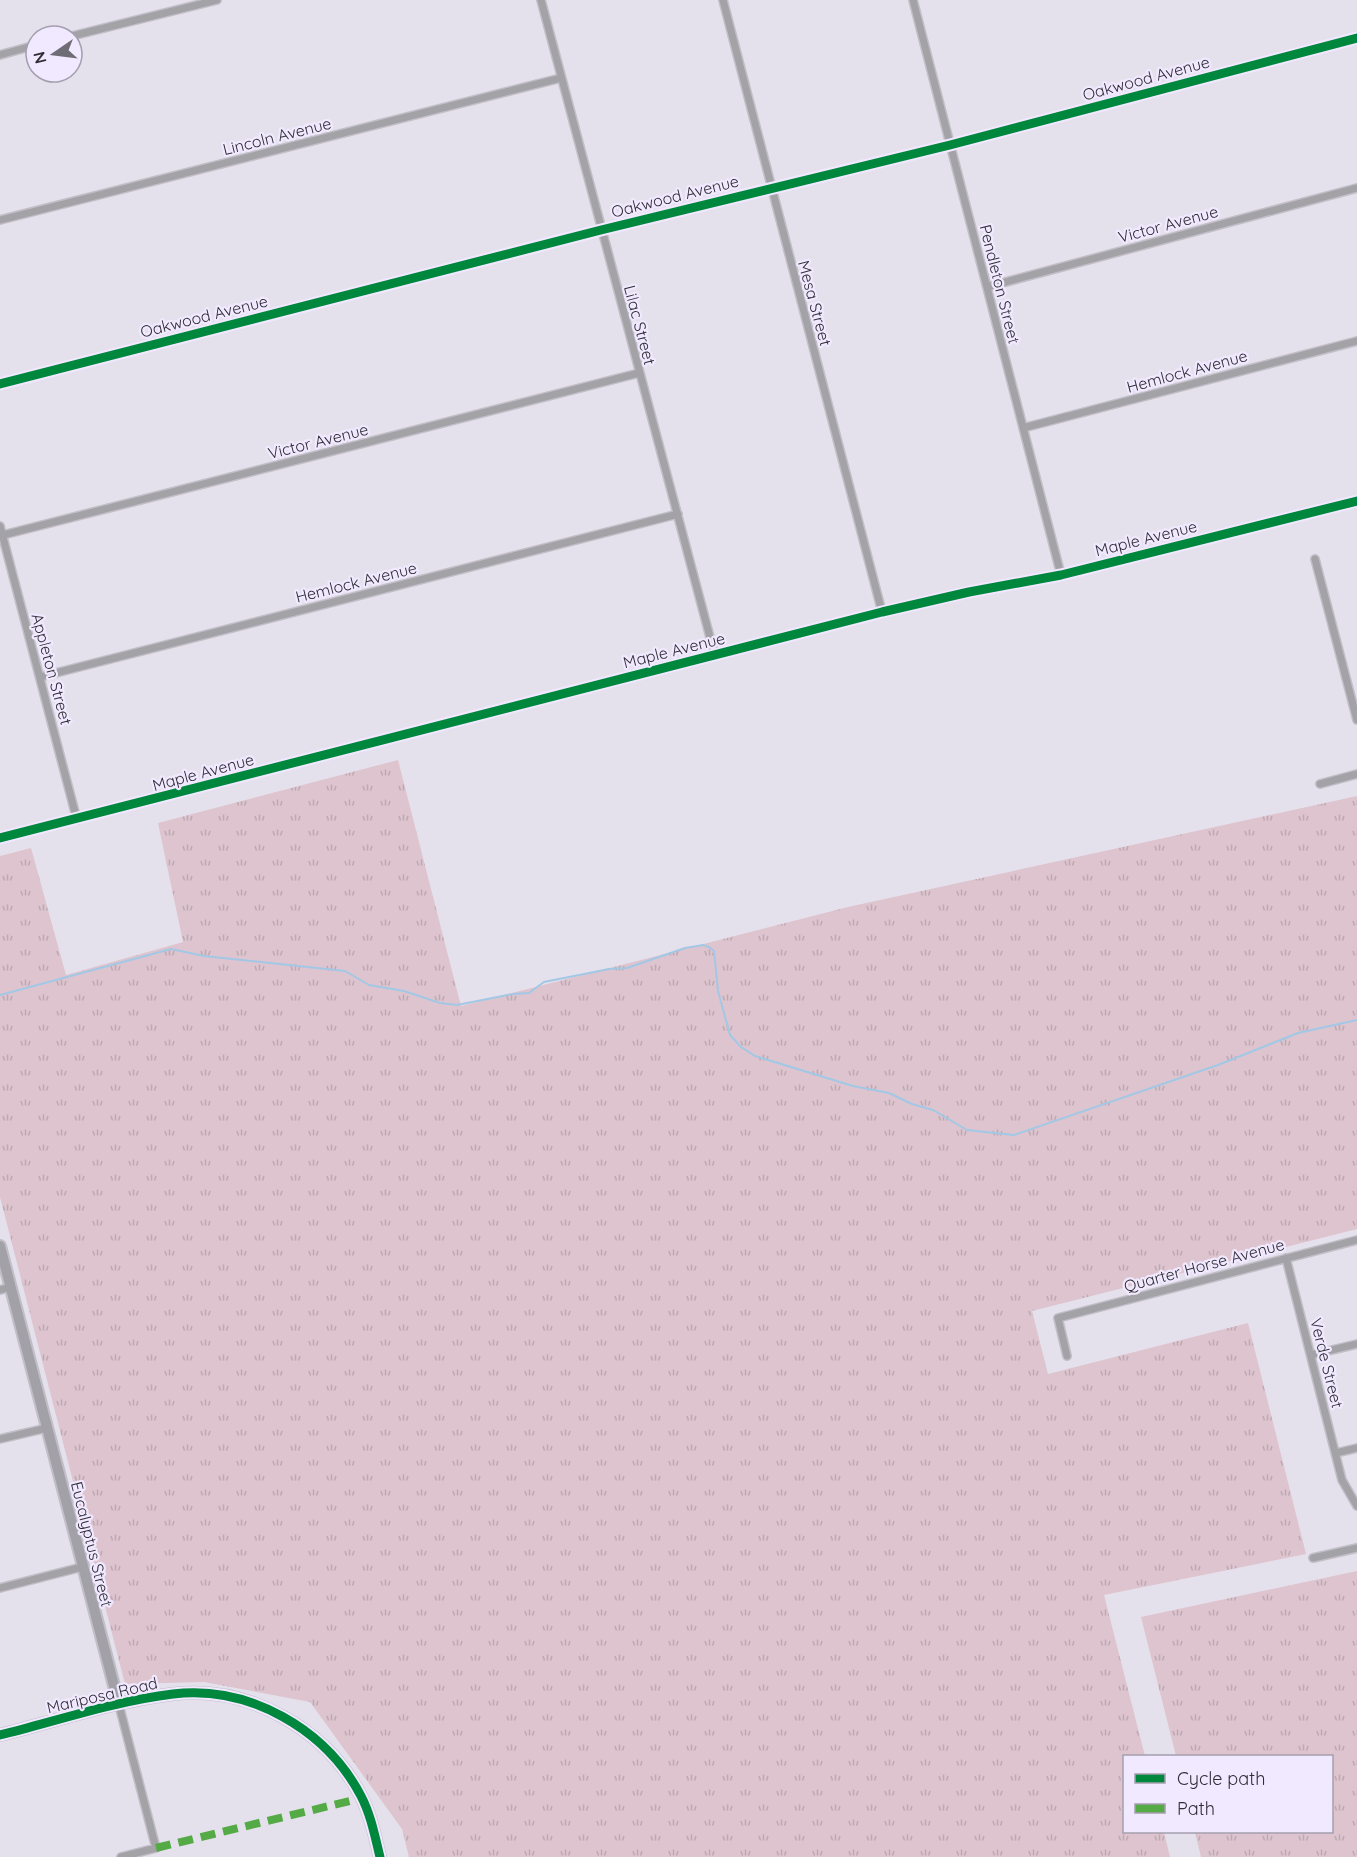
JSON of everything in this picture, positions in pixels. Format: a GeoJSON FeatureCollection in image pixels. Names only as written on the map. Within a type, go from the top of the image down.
{"type":"FeatureCollection","features":[{"type":"Feature","properties":{"kind":"main road","name":"Eucalyptus Street"},"geometry":{"type":"LineString","coordinates":[[0,1246],[5,1288],[47,1428],[118,1705]]}},
{"type":"Feature","properties":{"kind":"main road","name":"Mariposa Road"},"geometry":{"type":"LineString","coordinates":[[0,1735],[118,1705],[172,1694],[200,1694],[248,1702],[280,1715],[312,1736],[344,1769],[366,1808],[380,1857]]}},
{"type":"Feature","properties":{"kind":"street"},"geometry":{"type":"LineString","coordinates":[[84,33],[217,0]]}},
{"type":"Feature","properties":{"kind":"street","name":"Lilac Street"},"geometry":{"type":"LineString","coordinates":[[541,0],[715,656]]}},
{"type":"Feature","properties":{"kind":"street","name":"Mesa Street"},"geometry":{"type":"LineString","coordinates":[[723,0],[882,612]]}},
{"type":"Feature","properties":{"kind":"street","name":"Pendleton Street"},"geometry":{"type":"LineString","coordinates":[[913,0],[1061,575]]}},
{"type":"Feature","properties":{"kind":"street","name":"Oakwood Avenue"},"geometry":{"type":"LineString","coordinates":[[0,384],[601,230],[950,145],[1357,38]]}},
{"type":"Feature","properties":{"kind":"street"},"geometry":{"type":"LineString","coordinates":[[0,55],[24,48]]}},
{"type":"Feature","properties":{"kind":"street","name":"Lincoln Avenue"},"geometry":{"type":"LineString","coordinates":[[0,220],[561,78]]}},
{"type":"Feature","properties":{"kind":"street","name":"Victor Avenue"},"geometry":{"type":"LineString","coordinates":[[987,286],[1357,188]]}},
{"type":"Feature","properties":{"kind":"street","name":"Hemlock Avenue"},"geometry":{"type":"LineString","coordinates":[[1023,428],[1357,341]]}},
{"type":"Feature","properties":{"kind":"street","name":"Victor Avenue"},"geometry":{"type":"LineString","coordinates":[[3,535],[639,373]]}},
{"type":"Feature","properties":{"kind":"street","name":"Maple Avenue"},"geometry":{"type":"LineString","coordinates":[[0,838],[882,612],[969,592],[1061,575],[1357,501]]}},
{"type":"Feature","properties":{"kind":"street","name":"Hemlock Avenue"},"geometry":{"type":"LineString","coordinates":[[40,677],[678,514]]}},
{"type":"Feature","properties":{"kind":"street","name":"Appleton Street"},"geometry":{"type":"LineString","coordinates":[[0,526],[76,820]]}},
{"type":"Feature","properties":{"kind":"street"},"geometry":{"type":"LineString","coordinates":[[1315,559],[1357,720]]}},
{"type":"Feature","properties":{"kind":"street"},"geometry":{"type":"LineString","coordinates":[[1320,784],[1357,774]]}},
{"type":"Feature","properties":{"kind":"street","name":"Quarter Horse Avenue"},"geometry":{"type":"LineString","coordinates":[[1067,1356],[1058,1317],[1357,1240]]}},
{"type":"Feature","properties":{"kind":"street","name":"Verde Street"},"geometry":{"type":"LineString","coordinates":[[1286,1258],[1342,1480],[1357,1506]]}},
{"type":"Feature","properties":{"kind":"street"},"geometry":{"type":"LineString","coordinates":[[1311,1355],[1357,1344]]}},
{"type":"Feature","properties":{"kind":"street"},"geometry":{"type":"LineString","coordinates":[[0,1439],[47,1428]]}},
{"type":"Feature","properties":{"kind":"street"},"geometry":{"type":"LineString","coordinates":[[1336,1453],[1357,1448]]}},
{"type":"Feature","properties":{"kind":"street"},"geometry":{"type":"LineString","coordinates":[[1313,1558],[1357,1548]]}},
{"type":"Feature","properties":{"kind":"street"},"geometry":{"type":"LineString","coordinates":[[0,1588],[82,1567]]}},
{"type":"Feature","properties":{"kind":"street","name":"Eucalyptus Street"},"geometry":{"type":"LineString","coordinates":[[118,1705],[156,1848],[121,1857]]}},
{"type":"Feature","properties":{"kind":"green space"},"geometry":{"type":"Polygon","coordinates":[[[398,760],[461,1006],[848,907],[1357,796],[1357,1229],[1032,1311],[1048,1374],[1248,1323],[1306,1554],[1104,1595],[1145,1755],[1123,1755],[1123,1833],[1164,1833],[1170,1857],[409,1857],[402,1829],[310,1702],[204,1682],[125,1684],[0,1197],[0,856],[31,848],[66,975],[183,942],[158,823],[398,760]]]}},
{"type":"Feature","properties":{"kind":"green space"},"geometry":{"type":"Polygon","coordinates":[[[1357,1571],[1357,1857],[1201,1857],[1195,1833],[1333,1833],[1333,1755],[1176,1755],[1141,1617],[1357,1571]]]}},
{"type":"Feature","properties":{"kind":"waterway"},"geometry":{"type":"LineString","coordinates":[[0,995],[171,949],[204,956],[345,971],[369,985],[404,991],[440,1003],[457,1005],[529,993],[544,982],[609,969],[627,968],[685,948],[703,945],[714,951],[718,991],[730,1035],[741,1047],[755,1056],[853,1086],[889,1093],[912,1104],[933,1110],[967,1130],[1014,1135],[1218,1065],[1298,1033],[1357,1020]]}},
{"type":"Feature","properties":{"kind":"marked path"},"geometry":{"type":"LineString","coordinates":[[156,1848],[362,1798]]}},
{"type":"Feature","properties":{"kind":"cycle path"},"geometry":{"type":"LineString","coordinates":[[0,384],[601,230],[950,145],[1357,38]]}},
{"type":"Feature","properties":{"kind":"cycle path"},"geometry":{"type":"LineString","coordinates":[[0,838],[882,612],[969,592],[1061,575],[1357,501]]}},
{"type":"Feature","properties":{"kind":"cycle path"},"geometry":{"type":"LineString","coordinates":[[0,1735],[108,1706],[173,1694],[201,1693],[230,1697],[257,1705],[282,1716],[306,1732],[328,1751],[346,1772],[361,1796],[380,1857]]}}]}
